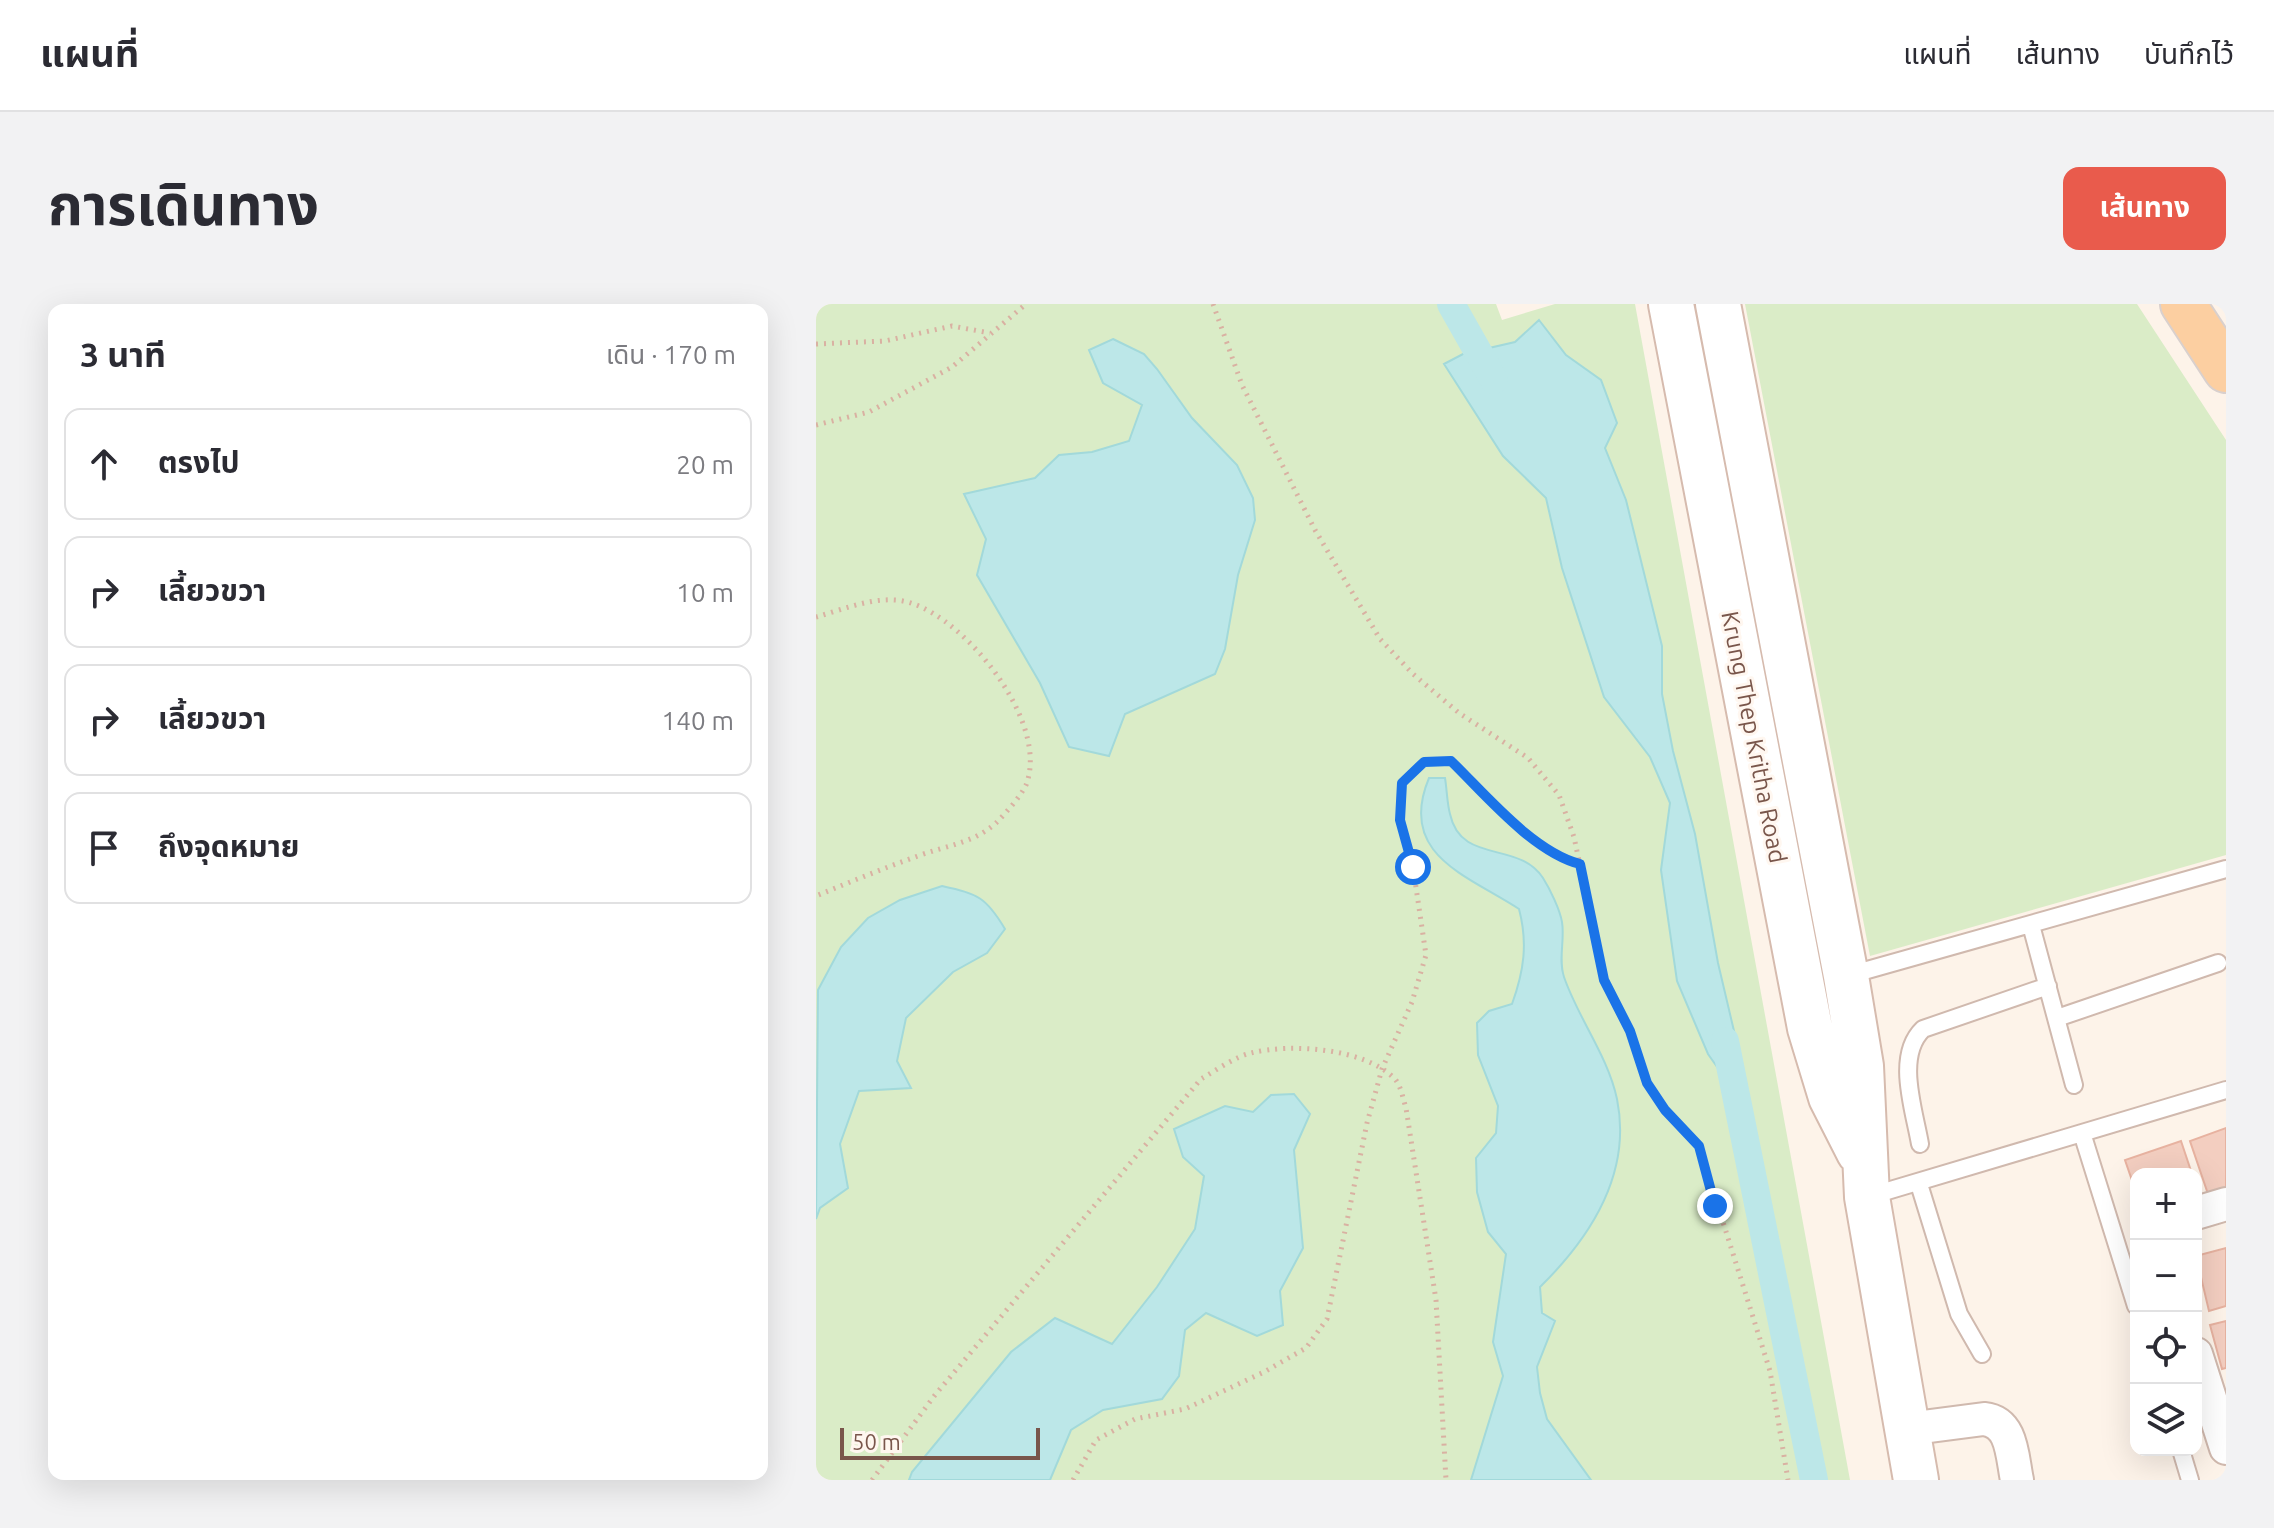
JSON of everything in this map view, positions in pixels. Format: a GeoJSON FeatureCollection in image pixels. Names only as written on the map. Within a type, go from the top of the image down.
{"type":"FeatureCollection","features":[{"type":"Feature","properties":{"kind":"main road","name":"Krung Thep Kritha Road"},"geometry":{"type":"LineString","coordinates":[[1671,304],[1810,1028],[1831,1097],[1865,1179]]}},
{"type":"Feature","properties":{"kind":"main road","name":"Krung Thep Kritha Road"},"geometry":{"type":"LineString","coordinates":[[1718,304],[1846,976],[1861,1066],[1865,1179],[1916,1480]]}},
{"type":"Feature","properties":{"kind":"main road"},"geometry":{"type":"LineString","coordinates":[[2183,304],[2226,370]]}},
{"type":"Feature","properties":{"kind":"street"},"geometry":{"type":"LineString","coordinates":[[2202,1211],[2226,1204]]}},
{"type":"Feature","properties":{"kind":"street"},"geometry":{"type":"LineString","coordinates":[[2202,1373],[2226,1448]]}},
{"type":"Feature","properties":{"kind":"street"},"geometry":{"type":"LineString","coordinates":[[1907,1429],[1984,1419],[1995,1422],[2009,1439],[2017,1480]]}},
{"type":"Feature","properties":{"kind":"lane"},"geometry":{"type":"LineString","coordinates":[[1846,976],[2226,869]]}},
{"type":"Feature","properties":{"kind":"lane"},"geometry":{"type":"LineString","coordinates":[[2031,925],[2074,1085]]}},
{"type":"Feature","properties":{"kind":"lane"},"geometry":{"type":"LineString","coordinates":[[2057,1018],[2218,963]]}},
{"type":"Feature","properties":{"kind":"lane"},"geometry":{"type":"LineString","coordinates":[[1920,1144],[1907,1062],[1910,1041],[1923,1029],[2048,986]]}},
{"type":"Feature","properties":{"kind":"lane"},"geometry":{"type":"LineString","coordinates":[[1865,1179],[1919,1184],[2226,1090]]}},
{"type":"Feature","properties":{"kind":"lane"},"geometry":{"type":"LineString","coordinates":[[2082,1133],[2130,1287]]}},
{"type":"Feature","properties":{"kind":"lane"},"geometry":{"type":"LineString","coordinates":[[1919,1184],[1959,1314],[1982,1354]]}},
{"type":"Feature","properties":{"kind":"lane"},"geometry":{"type":"LineString","coordinates":[[2183,1456],[2190,1480]]}},
{"type":"Feature","properties":{"kind":"path"},"geometry":{"type":"LineString","coordinates":[[816,425],[869,412],[952,367],[1026,304]]}},
{"type":"Feature","properties":{"kind":"path"},"geometry":{"type":"LineString","coordinates":[[1213,304],[1242,385],[1315,530],[1380,639],[1413,674],[1459,713],[1528,758],[1559,795],[1580,864],[1604,980],[1630,1031],[1647,1083],[1665,1110],[1699,1146],[1770,1371],[1788,1480]]}},
{"type":"Feature","properties":{"kind":"path"},"geometry":{"type":"LineString","coordinates":[[816,344],[885,341],[952,326],[991,333]]}},
{"type":"Feature","properties":{"kind":"path"},"geometry":{"type":"LineString","coordinates":[[816,617],[877,600],[911,602],[954,625],[990,662],[1011,698],[1030,748],[1026,785],[997,822],[971,841],[921,855],[816,896]]}},
{"type":"Feature","properties":{"kind":"path"},"geometry":{"type":"LineString","coordinates":[[1073,1480],[1096,1440],[1135,1419],[1185,1409],[1306,1348],[1327,1319],[1367,1123],[1382,1069],[1412,1002],[1426,955],[1413,867],[1400,820],[1402,783],[1424,762],[1451,761],[1509,817],[1548,849],[1564,860],[1580,864]]}},
{"type":"Feature","properties":{"kind":"path"},"geometry":{"type":"LineString","coordinates":[[872,1480],[935,1395],[1201,1079],[1250,1053],[1286,1049],[1342,1052],[1382,1069],[1398,1081],[1406,1108],[1436,1300],[1446,1480]]}},
{"type":"Feature","properties":{"kind":"green space"},"geometry":{"type":"Polygon","coordinates":[[[816,304],[1496,304],[1502,320],[1555,304],[1635,304],[1850,1480],[816,1480],[816,304]]]}},
{"type":"Feature","properties":{"kind":"green space"},"geometry":{"type":"Polygon","coordinates":[[[1745,304],[2137,304],[2226,440],[2226,855],[1870,956],[1745,304]]]}},
{"type":"Feature","properties":{"kind":"water"},"geometry":{"type":"Polygon","coordinates":[[[1539,320],[1566,355],[1601,380],[1617,423],[1605,448],[1626,500],[1662,646],[1662,694],[1695,834],[1718,963],[1742,1065],[1727,1081],[1708,1054],[1677,981],[1661,870],[1670,803],[1650,757],[1604,697],[1562,568],[1546,498],[1503,456],[1444,364],[1463,354],[1515,342],[1539,320]]]}},
{"type":"Feature","properties":{"kind":"water"},"geometry":{"type":"Polygon","coordinates":[[[1113,339],[1144,354],[1192,418],[1237,465],[1253,498],[1255,520],[1238,575],[1225,649],[1215,674],[1125,714],[1109,756],[1069,747],[1040,683],[977,575],[986,539],[964,494],[1035,478],[1059,455],[1092,452],[1129,441],[1142,405],[1103,383],[1089,350],[1113,339]]]}},
{"type":"Feature","properties":{"kind":"water"},"geometry":{"type":"Polygon","coordinates":[[[1429,778],[1445,778],[1450,814],[1456,830],[1466,840],[1478,847],[1519,859],[1532,866],[1546,883],[1562,922],[1564,977],[1607,1068],[1617,1099],[1620,1126],[1613,1178],[1591,1225],[1559,1268],[1540,1287],[1542,1313],[1555,1321],[1537,1367],[1540,1393],[1547,1419],[1591,1480],[1471,1480],[1503,1376],[1493,1342],[1506,1254],[1488,1232],[1477,1192],[1476,1158],[1496,1133],[1498,1106],[1478,1055],[1477,1023],[1489,1011],[1512,1004],[1522,968],[1524,945],[1519,909],[1459,873],[1442,860],[1430,844],[1422,826],[1422,804],[1429,778]]]}},
{"type":"Feature","properties":{"kind":"water"},"geometry":{"type":"Polygon","coordinates":[[[942,886],[980,898],[1005,929],[987,953],[953,972],[906,1018],[897,1061],[911,1088],[859,1091],[840,1144],[848,1188],[820,1208],[816,1219],[818,990],[841,947],[868,918],[900,900],[942,886]]]}},
{"type":"Feature","properties":{"kind":"water"},"geometry":{"type":"Polygon","coordinates":[[[1294,1094],[1310,1114],[1294,1150],[1303,1248],[1280,1291],[1283,1325],[1257,1336],[1206,1313],[1185,1330],[1179,1376],[1162,1399],[1103,1410],[1071,1430],[1050,1480],[909,1480],[912,1472],[1011,1352],[1055,1318],[1112,1344],[1157,1287],[1195,1229],[1204,1176],[1183,1157],[1174,1129],[1225,1106],[1253,1112],[1271,1095],[1294,1094]]]}},
{"type":"Feature","properties":{"kind":"building"},"geometry":{"type":"Polygon","coordinates":[[[2226,1128],[2226,1188],[2208,1194],[2202,1168],[2199,1168],[2190,1141],[2226,1128]]]}},
{"type":"Feature","properties":{"kind":"building"},"geometry":{"type":"Polygon","coordinates":[[[2181,1141],[2190,1168],[2130,1168],[2130,1175],[2125,1160],[2181,1141]]]}},
{"type":"Feature","properties":{"kind":"building"},"geometry":{"type":"Polygon","coordinates":[[[2226,1248],[2226,1306],[2209,1311],[2202,1281],[2202,1254],[2226,1248]]]}},
{"type":"Feature","properties":{"kind":"building"},"geometry":{"type":"Polygon","coordinates":[[[2226,1321],[2226,1368],[2222,1369],[2210,1325],[2226,1321]]]}},
{"type":"Feature","properties":{"kind":"waterway"},"geometry":{"type":"LineString","coordinates":[[1451,304],[1494,380]]}},
{"type":"Feature","properties":{"kind":"waterway"},"geometry":{"type":"LineString","coordinates":[[1725,1041],[1814,1480]]}},
{"type":"Feature","properties":{"kind":"route"},"geometry":{"type":"LineString","coordinates":[[1413,867],[1400,820],[1402,783],[1424,762],[1451,761],[1509,817],[1548,849],[1564,860],[1580,864],[1604,980],[1630,1031],[1647,1083],[1665,1110],[1699,1146],[1715,1206]]}}]}
